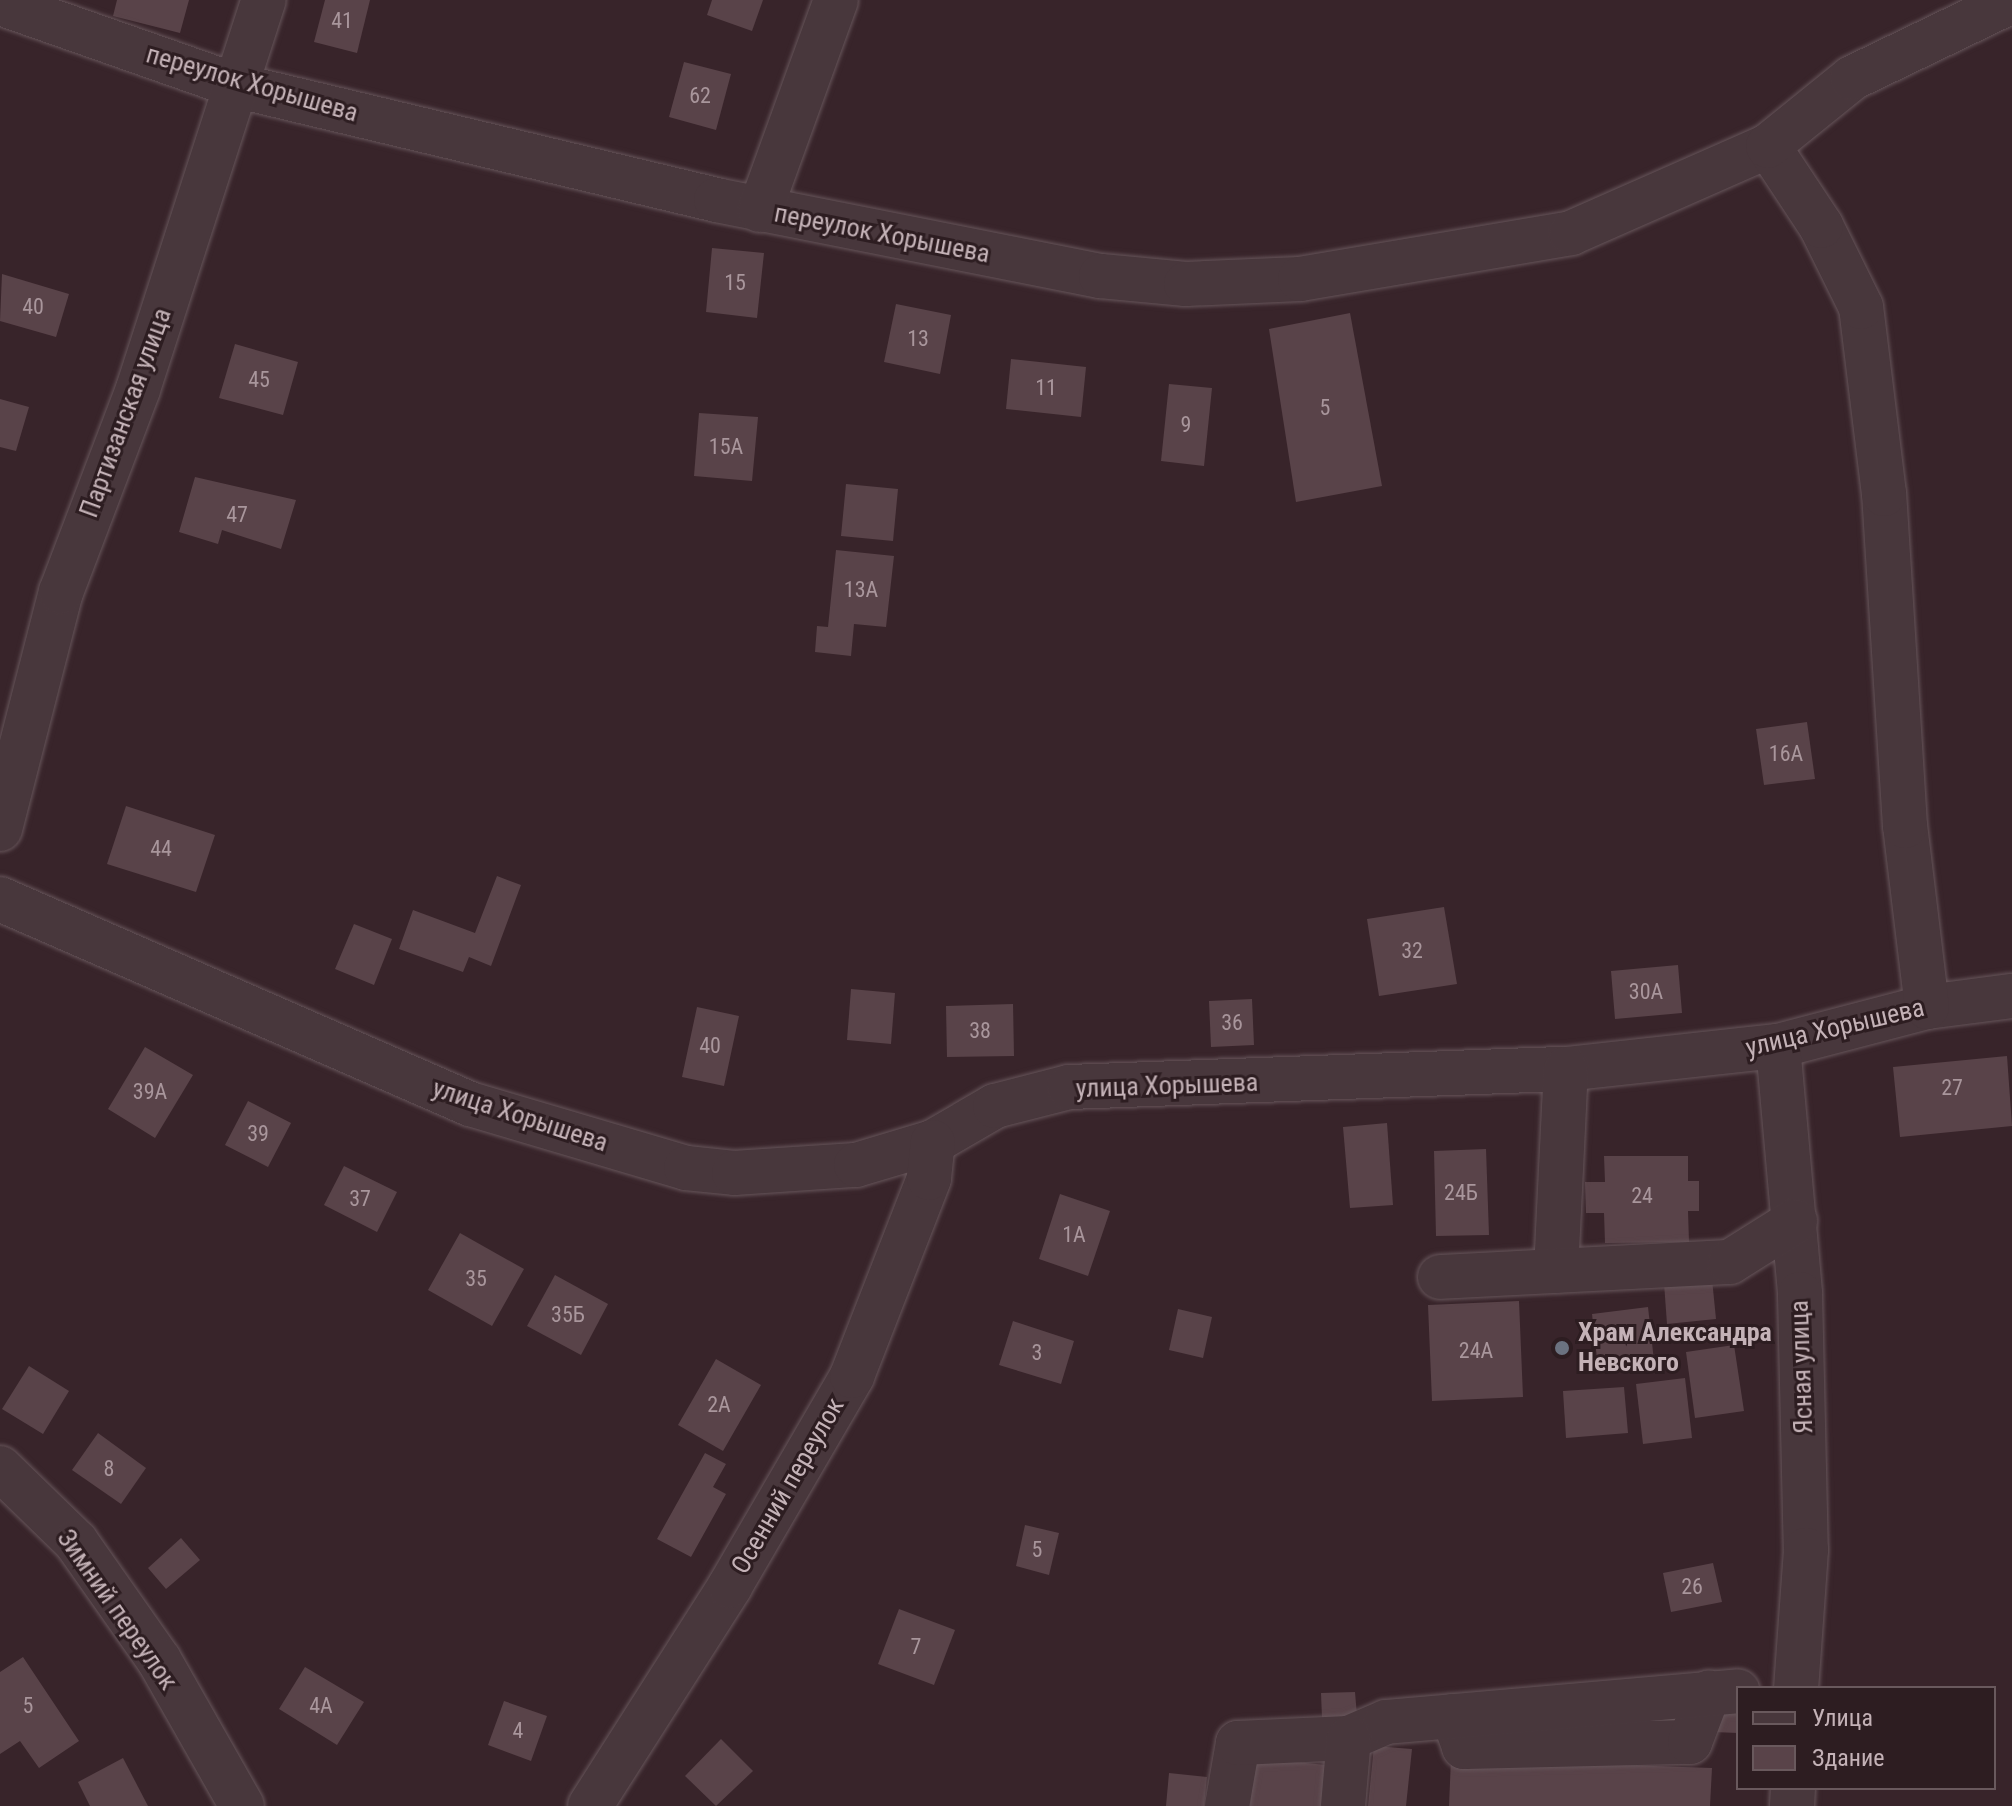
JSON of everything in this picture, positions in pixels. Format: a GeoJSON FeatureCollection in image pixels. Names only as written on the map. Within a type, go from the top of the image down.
{"type":"FeatureCollection","features":[{"type":"Feature","properties":{"kind":"street","name":"Партизанская улица"},"geometry":{"type":"LineString","coordinates":[[0,829],[61,592],[138,389],[264,0]]}},
{"type":"Feature","properties":{"kind":"street"},"geometry":{"type":"LineString","coordinates":[[760,210],[836,0]]}},
{"type":"Feature","properties":{"kind":"street","name":"переулок Хорышева"},"geometry":{"type":"LineString","coordinates":[[0,3],[234,85],[760,210],[1101,276],[1186,284],[1300,279],[1571,233],[1768,146],[1852,78],[2012,1]]}},
{"type":"Feature","properties":{"kind":"street"},"geometry":{"type":"LineString","coordinates":[[1768,146],[1821,226],[1861,307],[1884,494],[1905,826],[1927,1007]]}},
{"type":"Feature","properties":{"kind":"street","name":"улица Хорышева"},"geometry":{"type":"LineString","coordinates":[[0,899],[470,1104],[686,1168],[776,1174],[826,1170],[933,1142],[995,1106],[1069,1087],[1566,1069],[1778,1046],[1927,1007],[2012,996]]}},
{"type":"Feature","properties":{"kind":"street","name":"Ясная улица"},"geometry":{"type":"LineString","coordinates":[[1778,1046],[1795,1221],[1806,1550],[1796,1686]]}},
{"type":"Feature","properties":{"kind":"street"},"geometry":{"type":"LineString","coordinates":[[1556,1271],[1566,1069]]}},
{"type":"Feature","properties":{"kind":"street","name":"Осенний переулок"},"geometry":{"type":"LineString","coordinates":[[590,1806],[730,1586],[852,1376],[929,1178],[933,1142]]}},
{"type":"Feature","properties":{"kind":"street"},"geometry":{"type":"LineString","coordinates":[[1440,1277],[1730,1262],[1795,1221]]}},
{"type":"Feature","properties":{"kind":"street","name":"Зимний переулок"},"geometry":{"type":"LineString","coordinates":[[0,1468],[76,1542],[159,1660],[242,1806]]}},
{"type":"Feature","properties":{"kind":"street"},"geometry":{"type":"LineString","coordinates":[[1227,1806],[1238,1743],[1349,1738],[1386,1722],[1724,1692]]}},
{"type":"Feature","properties":{"kind":"street"},"geometry":{"type":"LineString","coordinates":[[1343,1806],[1349,1738]]}},
{"type":"Feature","properties":{"kind":"building"},"geometry":{"type":"Polygon","coordinates":[[[117,0],[189,0],[180,33],[113,16],[117,0]]]}},
{"type":"Feature","properties":{"kind":"building"},"geometry":{"type":"Polygon","coordinates":[[[325,0],[370,0],[357,53],[314,42],[325,0]]]}},
{"type":"Feature","properties":{"kind":"building"},"geometry":{"type":"Polygon","coordinates":[[[712,0],[763,0],[752,31],[707,15],[712,0]]]}},
{"type":"Feature","properties":{"kind":"building"},"geometry":{"type":"Polygon","coordinates":[[[684,62],[731,74],[716,130],[669,117],[684,62]]]}},
{"type":"Feature","properties":{"kind":"building"},"geometry":{"type":"Polygon","coordinates":[[[712,248],[764,253],[757,318],[706,312],[712,248]]]}},
{"type":"Feature","properties":{"kind":"building"},"geometry":{"type":"Polygon","coordinates":[[[2,274],[69,294],[56,337],[0,321],[2,274]]]}},
{"type":"Feature","properties":{"kind":"building"},"geometry":{"type":"Polygon","coordinates":[[[896,304],[951,315],[940,374],[884,362],[896,304]]]}},
{"type":"Feature","properties":{"kind":"building"},"geometry":{"type":"Polygon","coordinates":[[[1350,313],[1382,486],[1296,502],[1269,329],[1350,313]]]}},
{"type":"Feature","properties":{"kind":"building"},"geometry":{"type":"Polygon","coordinates":[[[235,344],[298,362],[283,415],[219,398],[235,344]]]}},
{"type":"Feature","properties":{"kind":"building"},"geometry":{"type":"Polygon","coordinates":[[[1011,359],[1086,367],[1081,417],[1006,409],[1011,359]]]}},
{"type":"Feature","properties":{"kind":"building"},"geometry":{"type":"Polygon","coordinates":[[[1169,384],[1212,388],[1204,466],[1161,461],[1169,384]]]}},
{"type":"Feature","properties":{"kind":"building"},"geometry":{"type":"Polygon","coordinates":[[[0,399],[29,407],[16,451],[0,447],[0,399]]]}},
{"type":"Feature","properties":{"kind":"building"},"geometry":{"type":"Polygon","coordinates":[[[699,413],[758,417],[752,481],[694,476],[699,413]]]}},
{"type":"Feature","properties":{"kind":"building"},"geometry":{"type":"Polygon","coordinates":[[[195,477],[296,500],[281,549],[222,530],[218,544],[179,532],[195,477]]]}},
{"type":"Feature","properties":{"kind":"building"},"geometry":{"type":"Polygon","coordinates":[[[846,484],[898,489],[893,541],[841,536],[846,484]]]}},
{"type":"Feature","properties":{"kind":"building"},"geometry":{"type":"Polygon","coordinates":[[[836,550],[894,556],[886,627],[854,624],[851,656],[815,652],[817,626],[828,627],[836,550]]]}},
{"type":"Feature","properties":{"kind":"building"},"geometry":{"type":"Polygon","coordinates":[[[1807,722],[1815,779],[1764,785],[1756,729],[1807,722]]]}},
{"type":"Feature","properties":{"kind":"building"},"geometry":{"type":"Polygon","coordinates":[[[126,806],[215,835],[196,892],[107,864],[126,806]]]}},
{"type":"Feature","properties":{"kind":"building"},"geometry":{"type":"Polygon","coordinates":[[[497,876],[521,885],[491,966],[469,957],[463,972],[399,949],[413,910],[475,933],[497,876]]]}},
{"type":"Feature","properties":{"kind":"building"},"geometry":{"type":"Polygon","coordinates":[[[1444,907],[1457,984],[1379,996],[1367,919],[1444,907]]]}},
{"type":"Feature","properties":{"kind":"building"},"geometry":{"type":"Polygon","coordinates":[[[354,924],[392,939],[374,985],[335,969],[354,924]]]}},
{"type":"Feature","properties":{"kind":"building"},"geometry":{"type":"Polygon","coordinates":[[[1678,965],[1682,1013],[1615,1019],[1611,971],[1678,965]]]}},
{"type":"Feature","properties":{"kind":"building"},"geometry":{"type":"Polygon","coordinates":[[[851,989],[895,993],[891,1044],[847,1040],[851,989]]]}},
{"type":"Feature","properties":{"kind":"building"},"geometry":{"type":"Polygon","coordinates":[[[1252,999],[1254,1045],[1211,1047],[1209,1001],[1252,999]]]}},
{"type":"Feature","properties":{"kind":"building"},"geometry":{"type":"Polygon","coordinates":[[[1013,1004],[1014,1056],[947,1057],[946,1006],[1013,1004]]]}},
{"type":"Feature","properties":{"kind":"building"},"geometry":{"type":"Polygon","coordinates":[[[697,1007],[739,1016],[724,1086],[682,1077],[697,1007]]]}},
{"type":"Feature","properties":{"kind":"building"},"geometry":{"type":"Polygon","coordinates":[[[145,1047],[193,1075],[155,1138],[108,1109],[145,1047]]]}},
{"type":"Feature","properties":{"kind":"building"},"geometry":{"type":"Polygon","coordinates":[[[2007,1056],[2012,1126],[1900,1137],[1893,1067],[2007,1056]]]}},
{"type":"Feature","properties":{"kind":"building"},"geometry":{"type":"Polygon","coordinates":[[[248,1101],[291,1123],[268,1167],[225,1145],[248,1101]]]}},
{"type":"Feature","properties":{"kind":"building"},"geometry":{"type":"Polygon","coordinates":[[[1387,1123],[1393,1205],[1350,1208],[1343,1127],[1387,1123]]]}},
{"type":"Feature","properties":{"kind":"building"},"geometry":{"type":"Polygon","coordinates":[[[1486,1149],[1489,1235],[1436,1236],[1434,1151],[1486,1149]]]}},
{"type":"Feature","properties":{"kind":"building"},"geometry":{"type":"Polygon","coordinates":[[[1604,1156],[1688,1156],[1688,1181],[1699,1181],[1699,1211],[1688,1211],[1689,1242],[1605,1243],[1604,1213],[1586,1213],[1585,1182],[1605,1182],[1604,1156]]]}},
{"type":"Feature","properties":{"kind":"building"},"geometry":{"type":"Polygon","coordinates":[[[344,1166],[397,1192],[377,1232],[324,1205],[344,1166]]]}},
{"type":"Feature","properties":{"kind":"building"},"geometry":{"type":"Polygon","coordinates":[[[1060,1194],[1110,1211],[1088,1276],[1039,1259],[1060,1194]]]}},
{"type":"Feature","properties":{"kind":"building"},"geometry":{"type":"Polygon","coordinates":[[[460,1233],[524,1269],[492,1326],[428,1290],[460,1233]]]}},
{"type":"Feature","properties":{"kind":"building"},"geometry":{"type":"Polygon","coordinates":[[[555,1275],[608,1304],[581,1355],[527,1326],[555,1275]]]}},
{"type":"Feature","properties":{"kind":"building"},"geometry":{"type":"Polygon","coordinates":[[[1712,1279],[1716,1319],[1667,1324],[1664,1283],[1712,1279]]]}},
{"type":"Feature","properties":{"kind":"building"},"geometry":{"type":"Polygon","coordinates":[[[1519,1301],[1523,1397],[1432,1401],[1428,1305],[1519,1301]]]}},
{"type":"Feature","properties":{"kind":"building"},"geometry":{"type":"Polygon","coordinates":[[[1648,1307],[1654,1361],[1598,1367],[1592,1314],[1648,1307]]]}},
{"type":"Feature","properties":{"kind":"building"},"geometry":{"type":"Polygon","coordinates":[[[1178,1309],[1212,1317],[1203,1358],[1169,1350],[1178,1309]]]}},
{"type":"Feature","properties":{"kind":"building"},"geometry":{"type":"Polygon","coordinates":[[[1013,1321],[1074,1341],[1061,1384],[999,1365],[1013,1321]]]}},
{"type":"Feature","properties":{"kind":"building"},"geometry":{"type":"Polygon","coordinates":[[[1734,1345],[1744,1411],[1695,1418],[1686,1352],[1734,1345]]]}},
{"type":"Feature","properties":{"kind":"building"},"geometry":{"type":"Polygon","coordinates":[[[716,1359],[761,1385],[723,1451],[678,1425],[716,1359]]]}},
{"type":"Feature","properties":{"kind":"building"},"geometry":{"type":"Polygon","coordinates":[[[29,1366],[69,1391],[43,1434],[2,1409],[29,1366]]]}},
{"type":"Feature","properties":{"kind":"building"},"geometry":{"type":"Polygon","coordinates":[[[1685,1378],[1692,1438],[1643,1444],[1636,1384],[1685,1378]]]}},
{"type":"Feature","properties":{"kind":"building"},"geometry":{"type":"Polygon","coordinates":[[[1624,1387],[1628,1433],[1566,1438],[1563,1391],[1624,1387]]]}},
{"type":"Feature","properties":{"kind":"building"},"geometry":{"type":"Polygon","coordinates":[[[98,1433],[146,1468],[121,1504],[72,1470],[98,1433]]]}},
{"type":"Feature","properties":{"kind":"building"},"geometry":{"type":"Polygon","coordinates":[[[705,1453],[726,1464],[713,1487],[726,1494],[691,1557],[657,1539],[705,1453]]]}},
{"type":"Feature","properties":{"kind":"building"},"geometry":{"type":"Polygon","coordinates":[[[1025,1525],[1059,1533],[1049,1575],[1016,1566],[1025,1525]]]}},
{"type":"Feature","properties":{"kind":"building"},"geometry":{"type":"Polygon","coordinates":[[[181,1538],[200,1560],[166,1589],[148,1568],[181,1538]]]}},
{"type":"Feature","properties":{"kind":"building"},"geometry":{"type":"Polygon","coordinates":[[[1713,1563],[1722,1602],[1671,1612],[1663,1573],[1713,1563]]]}},
{"type":"Feature","properties":{"kind":"building"},"geometry":{"type":"Polygon","coordinates":[[[899,1609],[955,1630],[934,1685],[878,1664],[899,1609]]]}},
{"type":"Feature","properties":{"kind":"building"},"geometry":{"type":"Polygon","coordinates":[[[23,1657],[79,1741],[39,1768],[20,1741],[0,1754],[0,1672],[23,1657]]]}},
{"type":"Feature","properties":{"kind":"building"},"geometry":{"type":"Polygon","coordinates":[[[305,1667],[364,1702],[337,1745],[279,1709],[305,1667]]]}},
{"type":"Feature","properties":{"kind":"building"},"geometry":{"type":"Polygon","coordinates":[[[1355,1692],[1357,1716],[1322,1718],[1321,1693],[1355,1692]]]}},
{"type":"Feature","properties":{"kind":"building"},"geometry":{"type":"Polygon","coordinates":[[[504,1701],[547,1716],[531,1761],[488,1745],[504,1701]]]}},
{"type":"Feature","properties":{"kind":"building"},"geometry":{"type":"Polygon","coordinates":[[[1715,1707],[1736,1708],[1736,1733],[1713,1732],[1715,1707]]]}},
{"type":"Feature","properties":{"kind":"building"},"geometry":{"type":"Polygon","coordinates":[[[721,1739],[753,1771],[716,1806],[685,1776],[721,1739]]]}},
{"type":"Feature","properties":{"kind":"building"},"geometry":{"type":"Polygon","coordinates":[[[1374,1746],[1412,1749],[1406,1806],[1368,1806],[1374,1746]]]}},
{"type":"Feature","properties":{"kind":"building"},"geometry":{"type":"Polygon","coordinates":[[[123,1758],[148,1806],[90,1806],[78,1782],[123,1758]]]}},
{"type":"Feature","properties":{"kind":"building"},"geometry":{"type":"Polygon","coordinates":[[[1255,1758],[1326,1765],[1322,1806],[1250,1806],[1255,1758]]]}},
{"type":"Feature","properties":{"kind":"building"},"geometry":{"type":"Polygon","coordinates":[[[1451,1759],[1712,1768],[1710,1806],[1449,1806],[1451,1759]]]}},
{"type":"Feature","properties":{"kind":"building"},"geometry":{"type":"Polygon","coordinates":[[[1169,1773],[1207,1777],[1204,1806],[1166,1806],[1169,1773]]]}},
{"type":"Feature","properties":{"kind":"place","name":"Храм Александра Невского"},"geometry":{"type":"Point","coordinates":[1562,1348]}}]}
